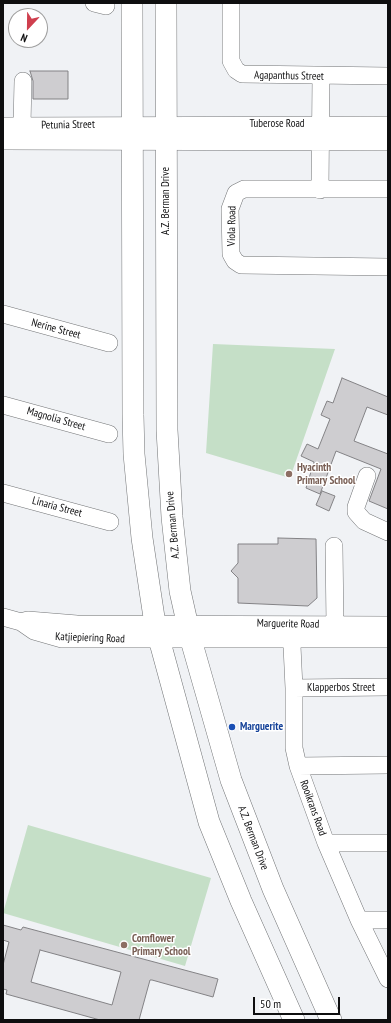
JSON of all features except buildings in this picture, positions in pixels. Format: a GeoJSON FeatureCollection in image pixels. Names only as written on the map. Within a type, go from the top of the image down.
{"type":"FeatureCollection","features":[{"type":"Feature","properties":{"kind":"main road"},"geometry":{"type":"LineString","coordinates":[[132,3],[132,350],[134,454],[142,538],[148,632],[209,822],[241,901],[294,1020]]}},
{"type":"Feature","properties":{"kind":"main road","name":"A.Z. Berman Drive"},"geometry":{"type":"LineString","coordinates":[[166,3],[167,430],[176,557],[189,632],[217,736],[247,824],[279,904],[331,1020]]}},
{"type":"Feature","properties":{"kind":"street","name":"Agapanthus Street"},"geometry":{"type":"LineString","coordinates":[[231,3],[231,61],[236,70],[242,74],[388,76]]}},
{"type":"Feature","properties":{"kind":"street"},"geometry":{"type":"LineString","coordinates":[[320,190],[319,142],[321,76]]}},
{"type":"Feature","properties":{"kind":"street"},"geometry":{"type":"LineString","coordinates":[[22,125],[23,81]]}},
{"type":"Feature","properties":{"kind":"street","name":"Tuberose Road"},"geometry":{"type":"LineString","coordinates":[[166,133],[320,124],[388,125]]}},
{"type":"Feature","properties":{"kind":"street","name":"Petunia Street"},"geometry":{"type":"LineString","coordinates":[[3,126],[22,125],[133,133]]}},
{"type":"Feature","properties":{"kind":"street","name":"Petunia Street"},"geometry":{"type":"LineString","coordinates":[[3,141],[133,133]]}},
{"type":"Feature","properties":{"kind":"street"},"geometry":{"type":"LineString","coordinates":[[133,133],[166,133]]}},
{"type":"Feature","properties":{"kind":"street","name":"Tuberose Road"},"geometry":{"type":"LineString","coordinates":[[166,133],[319,142],[388,142]]}},
{"type":"Feature","properties":{"kind":"street","name":"Viola Road"},"geometry":{"type":"LineString","coordinates":[[388,189],[244,189],[236,193],[230,209],[231,254],[235,261],[241,265],[388,267]]}},
{"type":"Feature","properties":{"kind":"street","name":"Nerine Street"},"geometry":{"type":"LineString","coordinates":[[3,314],[109,344]]}},
{"type":"Feature","properties":{"kind":"street","name":"Magnolia Street"},"geometry":{"type":"LineString","coordinates":[[3,404],[110,434]]}},
{"type":"Feature","properties":{"kind":"street"},"geometry":{"type":"LineString","coordinates":[[367,476],[356,507],[356,512],[364,521],[388,532]]}},
{"type":"Feature","properties":{"kind":"street","name":"Linaria Street"},"geometry":{"type":"LineString","coordinates":[[3,493],[110,522]]}},
{"type":"Feature","properties":{"kind":"street"},"geometry":{"type":"LineString","coordinates":[[334,546],[335,625]]}},
{"type":"Feature","properties":{"kind":"street","name":"Katjiepiering Road"},"geometry":{"type":"LineString","coordinates":[[3,617],[21,622],[34,631],[62,638],[148,632],[189,632]]}},
{"type":"Feature","properties":{"kind":"street","name":"Marguerite Road"},"geometry":{"type":"LineString","coordinates":[[292,632],[335,625],[388,625]]}},
{"type":"Feature","properties":{"kind":"street","name":"Marguerite Road"},"geometry":{"type":"LineString","coordinates":[[189,632],[292,632],[388,639]]}},
{"type":"Feature","properties":{"kind":"street","name":"Rooikrans Road"},"geometry":{"type":"LineString","coordinates":[[292,632],[294,748],[298,766],[326,843],[359,920],[388,979]]}},
{"type":"Feature","properties":{"kind":"street","name":"Klapperbos Street"},"geometry":{"type":"LineString","coordinates":[[294,688],[388,687]]}},
{"type":"Feature","properties":{"kind":"street"},"geometry":{"type":"LineString","coordinates":[[298,766],[388,765]]}},
{"type":"Feature","properties":{"kind":"street"},"geometry":{"type":"LineString","coordinates":[[326,843],[388,843]]}},
{"type":"Feature","properties":{"kind":"street"},"geometry":{"type":"LineString","coordinates":[[359,920],[388,920]]}},
{"type":"Feature","properties":{"kind":"green space"},"geometry":{"type":"Polygon","coordinates":[[[213,344],[335,349],[290,478],[206,453],[213,344]]]}},
{"type":"Feature","properties":{"kind":"green space"},"geometry":{"type":"Polygon","coordinates":[[[28,825],[211,878],[185,966],[3,913],[28,825]]]}},
{"type":"Feature","properties":{"kind":"place","name":"Hyacinth Primary School"},"geometry":{"type":"Point","coordinates":[289,474]}},
{"type":"Feature","properties":{"kind":"place","name":"Marguerite"},"geometry":{"type":"Point","coordinates":[232,727]}},
{"type":"Feature","properties":{"kind":"place","name":"Cornflower Primary School"},"geometry":{"type":"Point","coordinates":[124,945]}}]}
